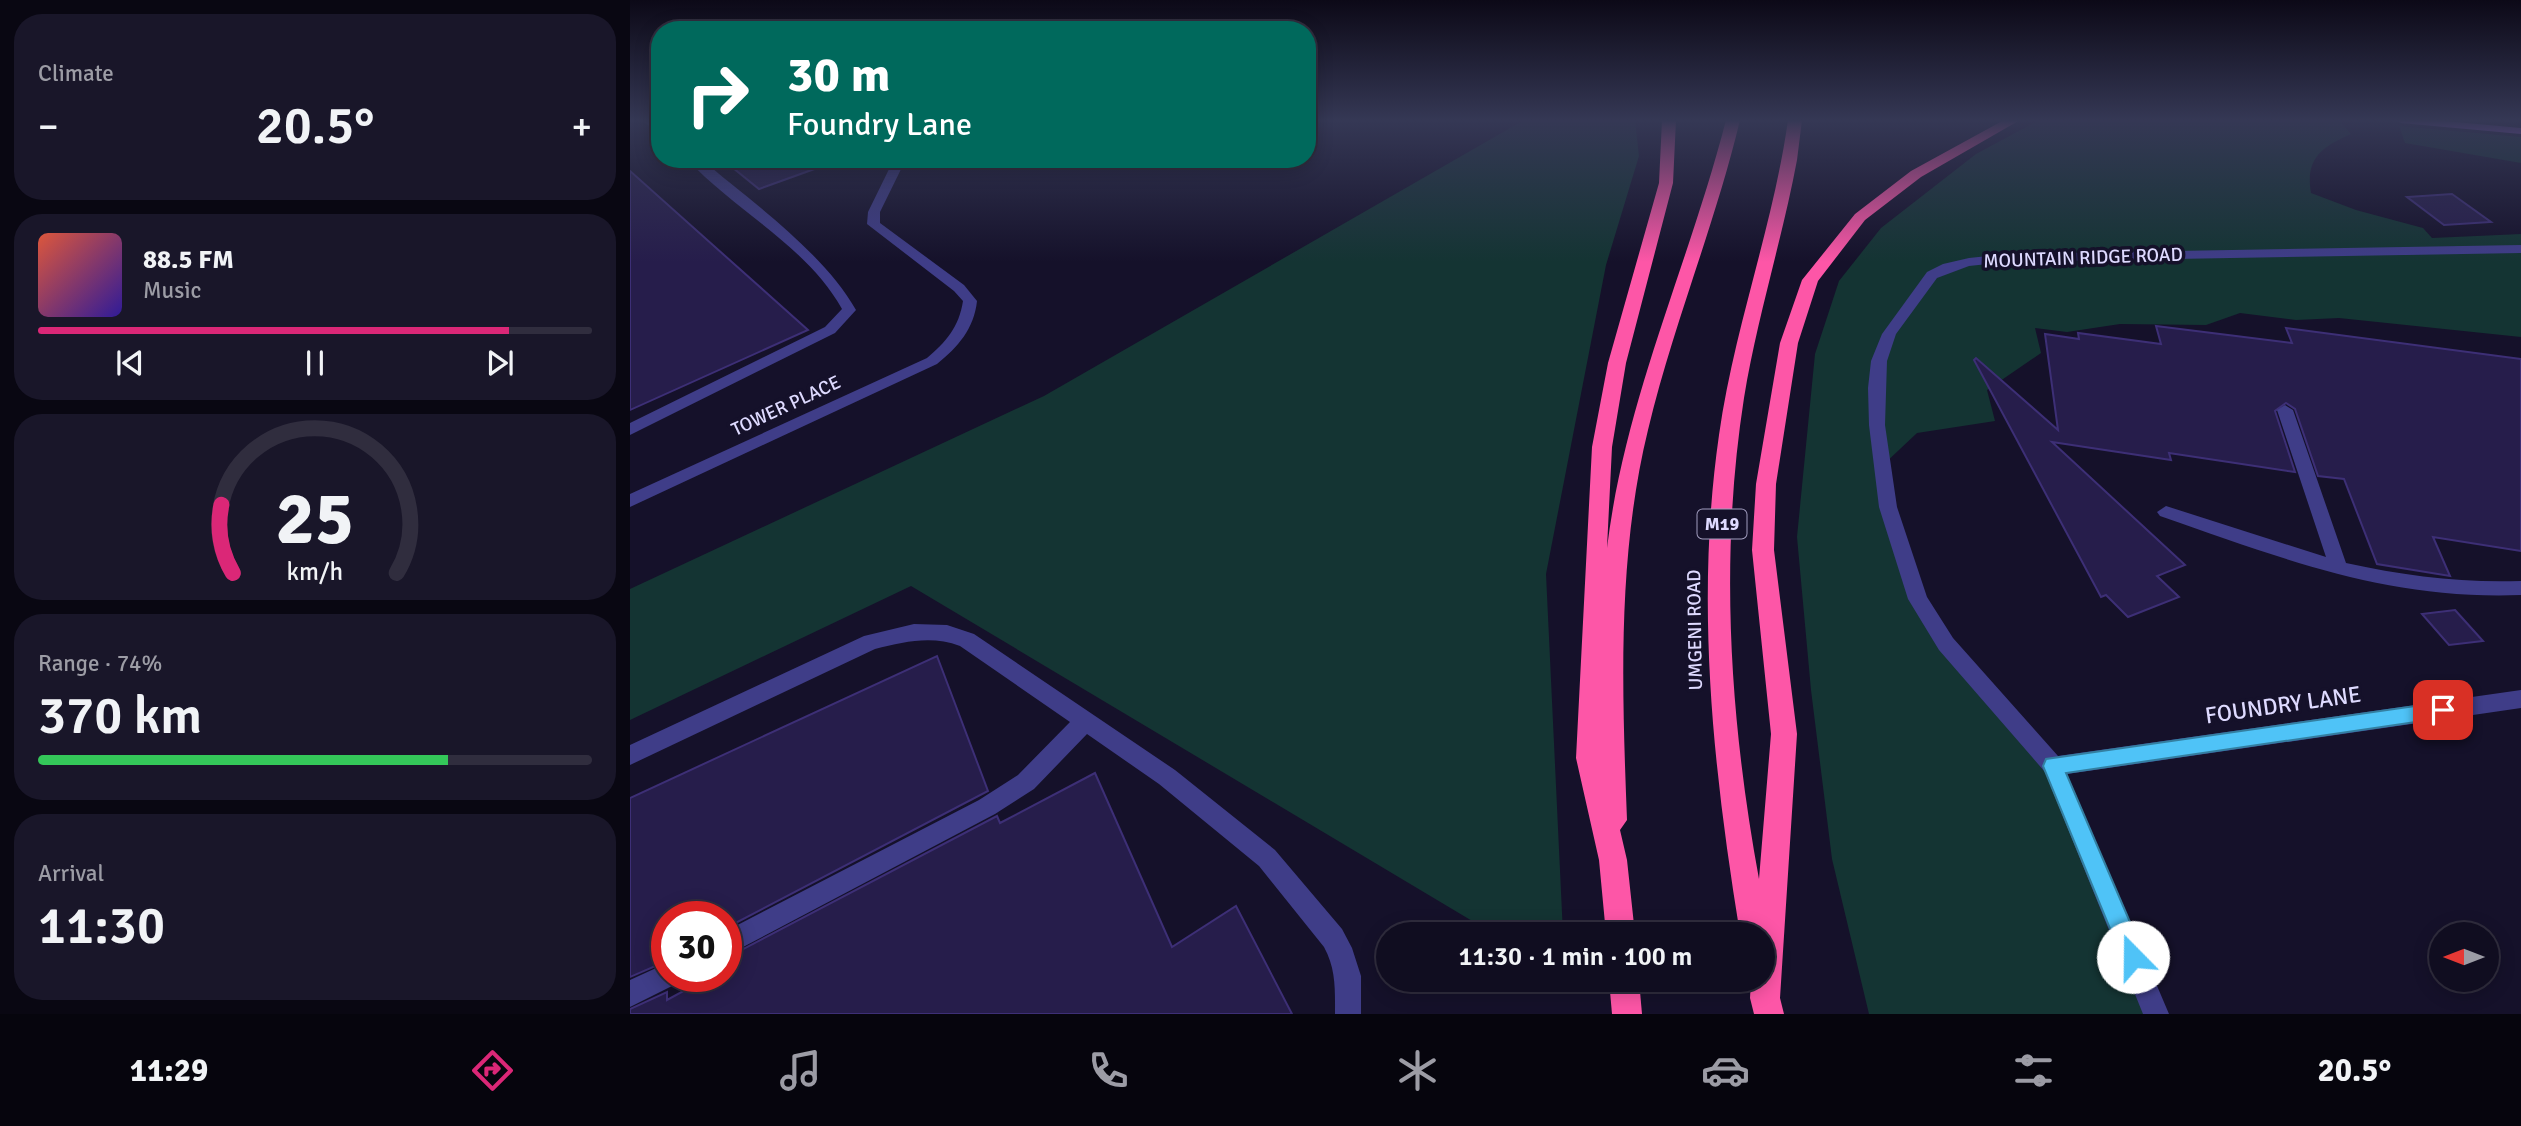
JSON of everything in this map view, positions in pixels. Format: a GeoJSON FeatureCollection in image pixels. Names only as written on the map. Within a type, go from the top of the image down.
{"type":"FeatureCollection","features":[{"type":"Feature","properties":{"kind":"highway"},"geometry":{"type":"LineString","coordinates":[[1613,860],[1589,758],[1602,447],[1617,363],[1666,183],[1667,167]]}},
{"type":"Feature","properties":{"kind":"highway"},"geometry":{"type":"LineString","coordinates":[[1619,922],[1613,860],[1610,677],[1617,566],[1628,475],[1659,362],[1722,167]]}},
{"type":"Feature","properties":{"kind":"highway","name":"UMGENI ROAD"},"geometry":{"type":"LineString","coordinates":[[1753,922],[1727,756],[1720,612],[1722,512],[1729,433],[1746,347],[1791,167]]}},
{"type":"Feature","properties":{"kind":"highway"},"geometry":{"type":"LineString","coordinates":[[1765,997],[1784,734],[1763,550],[1766,484],[1789,343],[1810,280],[1860,217],[1928,167]]}},
{"type":"Feature","properties":{"kind":"highway"},"geometry":{"type":"LineString","coordinates":[[1625,992],[1626,1014]]}},
{"type":"Feature","properties":{"kind":"street"},"geometry":{"type":"LineString","coordinates":[[630,430],[830,330],[849,310],[838,290],[754,210],[704,168]]}},
{"type":"Feature","properties":{"kind":"street","name":"TOWER PLACE"},"geometry":{"type":"LineString","coordinates":[[630,501],[908,373],[932,361],[954,342],[969,318],[970,301],[959,288],[873,224],[874,212],[896,168]]}},
{"type":"Feature","properties":{"kind":"street","name":"MOUNTAIN RIDGE ROAD"},"geometry":{"type":"LineString","coordinates":[[2156,1014],[2053,766],[1946,644],[1918,599],[1888,507],[1877,425],[1879,360],[1889,334],[1933,275],[1948,267],[1969,262],[2007,258],[2521,249]]}},
{"type":"Feature","properties":{"kind":"street"},"geometry":{"type":"LineString","coordinates":[[2285,410],[2338,567]]}},
{"type":"Feature","properties":{"kind":"street"},"geometry":{"type":"LineString","coordinates":[[2166,512],[2338,567],[2433,588],[2465,591],[2521,588]]}},
{"type":"Feature","properties":{"kind":"street"},"geometry":{"type":"LineString","coordinates":[[630,755],[871,642],[914,632],[947,634],[967,640],[1167,777],[1267,858],[1334,937],[1348,976],[1348,1014]]}},
{"type":"Feature","properties":{"kind":"street","name":"FOUNDRY LANE"},"geometry":{"type":"LineString","coordinates":[[2053,766],[2521,699]]}},
{"type":"Feature","properties":{"kind":"street"},"geometry":{"type":"LineString","coordinates":[[742,936],[987,807],[1026,782],[1084,722]]}},
{"type":"Feature","properties":{"kind":"street"},"geometry":{"type":"LineString","coordinates":[[630,994],[651,983]]}},
{"type":"Feature","properties":{"kind":"green space"},"geometry":{"type":"Polygon","coordinates":[[[1442,167],[1636,167],[1606,265],[1546,574],[1562,922],[1474,922],[911,586],[630,720],[630,589],[1044,396],[1442,167]]]}},
{"type":"Feature","properties":{"kind":"green space"},"geometry":{"type":"Polygon","coordinates":[[[1959,167],[2312,167],[2311,193],[2356,210],[2423,228],[2432,238],[2521,234],[2521,337],[2339,318],[2296,320],[2240,313],[2206,325],[2120,324],[2067,332],[2035,328],[2041,353],[1987,390],[1995,421],[1917,433],[1883,465],[1918,599],[2053,766],[2153,1014],[1869,1014],[1832,859],[1811,690],[1797,537],[1815,354],[1839,281],[1881,228],[1959,167]]]}},
{"type":"Feature","properties":{"kind":"building"},"geometry":{"type":"Polygon","coordinates":[[[733,168],[817,168],[759,189],[733,168]]]}},
{"type":"Feature","properties":{"kind":"building"},"geometry":{"type":"Polygon","coordinates":[[[630,171],[808,330],[630,410],[630,171]]]}},
{"type":"Feature","properties":{"kind":"building"},"geometry":{"type":"Polygon","coordinates":[[[2452,194],[2491,222],[2444,225],[2407,197],[2452,194]]]}},
{"type":"Feature","properties":{"kind":"building"},"geometry":{"type":"Polygon","coordinates":[[[2156,326],[2292,343],[2286,328],[2521,359],[2521,551],[2433,537],[2450,576],[2377,564],[2344,479],[2318,476],[2295,409],[2286,403],[2275,411],[2295,472],[2169,453],[2171,460],[2052,442],[2185,565],[2157,576],[2179,597],[2128,617],[2106,595],[2101,597],[1974,360],[1976,358],[2058,430],[2045,334],[2079,339],[2078,333],[2161,344],[2156,326]]]}},
{"type":"Feature","properties":{"kind":"building"},"geometry":{"type":"Polygon","coordinates":[[[2455,610],[2483,641],[2449,645],[2422,614],[2455,610]]]}},
{"type":"Feature","properties":{"kind":"building"},"geometry":{"type":"Polygon","coordinates":[[[937,656],[988,791],[742,920],[742,901],[651,901],[651,968],[630,977],[630,798],[937,656]]]}},
{"type":"Feature","properties":{"kind":"building"},"geometry":{"type":"Polygon","coordinates":[[[1095,773],[1172,947],[1236,906],[1292,1014],[630,1014],[630,1009],[667,992],[667,1000],[682,992],[742,992],[742,950],[997,816],[1000,823],[1095,773]]]}},
{"type":"Feature","properties":{"kind":"route"},"geometry":{"type":"LineString","coordinates":[[2133,957],[2097,865],[2053,766],[2443,710]]}}]}
